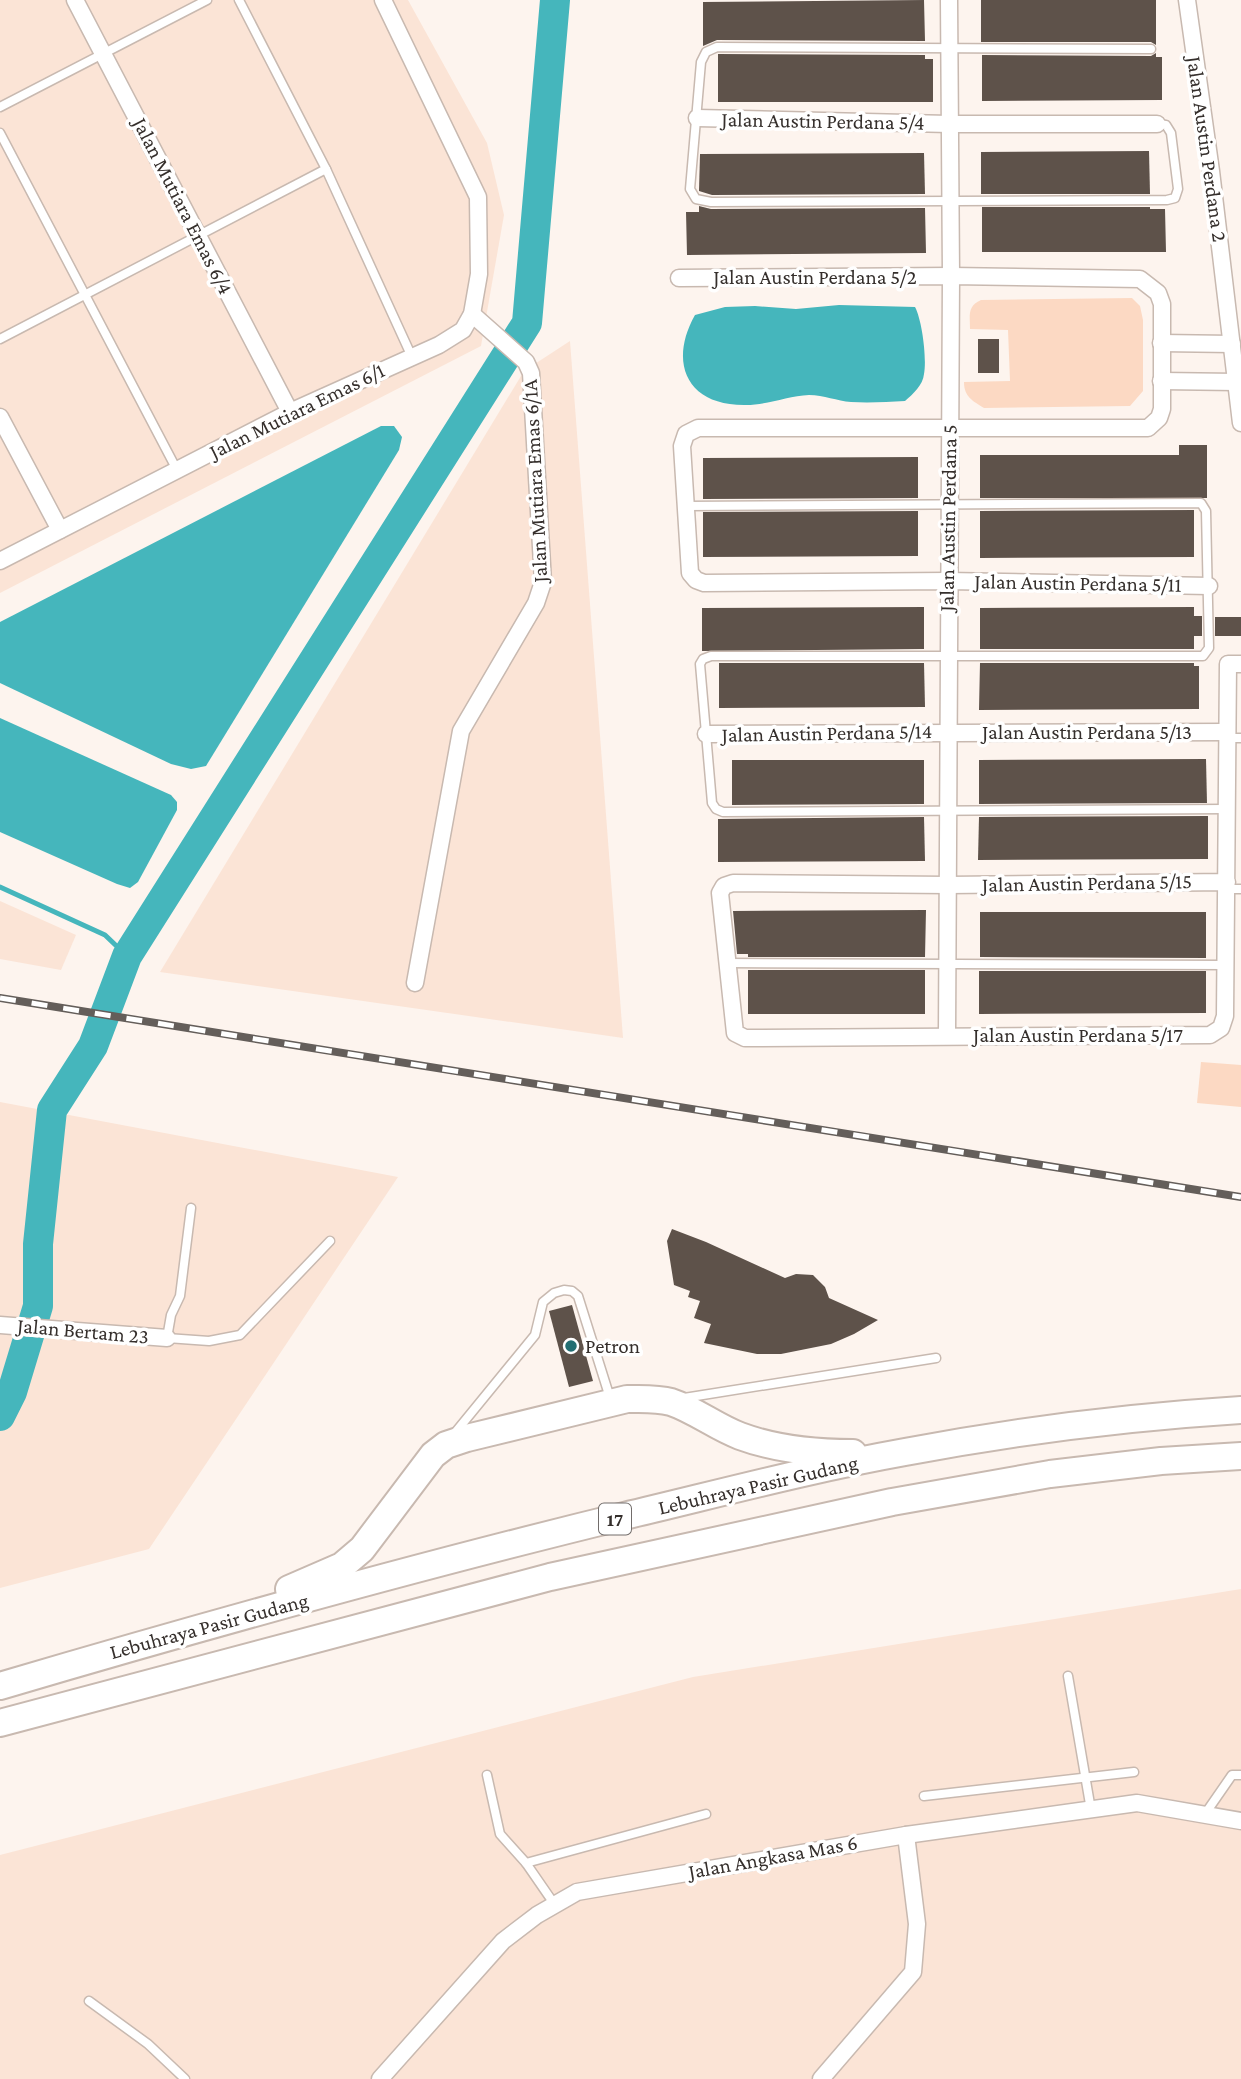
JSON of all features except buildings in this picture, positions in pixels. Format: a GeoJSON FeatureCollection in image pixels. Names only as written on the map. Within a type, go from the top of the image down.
{"type":"FeatureCollection","features":[{"type":"Feature","properties":{"kind":"highway"},"geometry":{"type":"LineString","coordinates":[[144,1643],[316,1579],[342,1566],[362,1549],[433,1455],[443,1447],[467,1438],[627,1399],[649,1398],[664,1401],[737,1435],[768,1445],[842,1453],[904,1452]]}},
{"type":"Feature","properties":{"kind":"highway","name":"Lebuhraya Pasir Gudang"},"geometry":{"type":"LineString","coordinates":[[0,1686],[144,1643],[540,1537],[789,1476],[904,1452],[1062,1427],[1241,1410]]}},
{"type":"Feature","properties":{"kind":"highway","name":"Lebuhraya Pasir Gudang"},"geometry":{"type":"LineString","coordinates":[[0,1723],[550,1577],[892,1502],[1050,1474],[1161,1461],[1241,1456]]}},
{"type":"Feature","properties":{"kind":"street","name":"Jalan Mutiara Emas 6/4"},"geometry":{"type":"LineString","coordinates":[[75,0],[290,412]]}},
{"type":"Feature","properties":{"kind":"street"},"geometry":{"type":"LineString","coordinates":[[383,0],[475,186],[480,215],[479,274],[472,314]]}},
{"type":"Feature","properties":{"kind":"street","name":"Jalan Austin Perdana 5"},"geometry":{"type":"LineString","coordinates":[[947,1035],[951,276],[949,0]]}},
{"type":"Feature","properties":{"kind":"street","name":"Jalan Austin Perdana 2"},"geometry":{"type":"LineString","coordinates":[[1187,0],[1241,423]]}},
{"type":"Feature","properties":{"kind":"street","name":"Jalan Austin Perdana 5/4"},"geometry":{"type":"LineString","coordinates":[[697,118],[949,124],[1157,124]]}},
{"type":"Feature","properties":{"kind":"street","name":"Jalan Austin Perdana 5/2"},"geometry":{"type":"LineString","coordinates":[[679,278],[951,276],[1140,279],[1158,293],[1162,304],[1162,409],[1159,418],[1148,428],[949,429]]}},
{"type":"Feature","properties":{"kind":"street","name":"Jalan Mutiara Emas 6/1"},"geometry":{"type":"LineString","coordinates":[[0,561],[290,412],[455,337],[463,330],[472,314]]}},
{"type":"Feature","properties":{"kind":"street","name":"Jalan Mutiara Emas 6/1A"},"geometry":{"type":"LineString","coordinates":[[415,983],[461,731],[542,590],[531,373],[526,362],[472,314]]}},
{"type":"Feature","properties":{"kind":"street"},"geometry":{"type":"LineString","coordinates":[[1161,338],[1231,339]]}},
{"type":"Feature","properties":{"kind":"street"},"geometry":{"type":"LineString","coordinates":[[1161,376],[1236,377]]}},
{"type":"Feature","properties":{"kind":"street"},"geometry":{"type":"LineString","coordinates":[[0,417],[60,530]]}},
{"type":"Feature","properties":{"kind":"street"},"geometry":{"type":"LineString","coordinates":[[686,506],[682,446],[686,435],[698,428],[949,429]]}},
{"type":"Feature","properties":{"kind":"street","name":"Jalan Austin Perdana 5/11"},"geometry":{"type":"LineString","coordinates":[[686,506],[690,573],[696,580],[704,583],[948,581],[1209,586]]}},
{"type":"Feature","properties":{"kind":"street"},"geometry":{"type":"LineString","coordinates":[[1234,664],[1231,736],[1234,965]]}},
{"type":"Feature","properties":{"kind":"street","name":"Jalan Austin Perdana 5/14"},"geometry":{"type":"LineString","coordinates":[[706,734],[948,732]]}},
{"type":"Feature","properties":{"kind":"street","name":"Jalan Austin Perdana 5/13"},"geometry":{"type":"LineString","coordinates":[[948,732],[1231,736]]}},
{"type":"Feature","properties":{"kind":"street","name":"Jalan Austin Perdana 5/15"},"geometry":{"type":"LineString","coordinates":[[727,963],[720,892],[724,886],[733,883],[1232,887]]}},
{"type":"Feature","properties":{"kind":"street","name":"Jalan Austin Perdana 5/17"},"geometry":{"type":"LineString","coordinates":[[727,963],[736,1033],[739,1037],[1210,1035],[1220,1028],[1225,1016],[1234,965]]}},
{"type":"Feature","properties":{"kind":"street","name":"Jalan Bertam 23"},"geometry":{"type":"LineString","coordinates":[[6,1325],[167,1338]]}},
{"type":"Feature","properties":{"kind":"street","name":"Jalan Angkasa Mas 6"},"geometry":{"type":"LineString","coordinates":[[380,2079],[503,1941],[577,1892],[906,1835],[1137,1803],[1241,1821]]}},
{"type":"Feature","properties":{"kind":"street"},"geometry":{"type":"LineString","coordinates":[[821,2079],[913,1972],[917,1924],[906,1835]]}},
{"type":"Feature","properties":{"kind":"lane"},"geometry":{"type":"LineString","coordinates":[[0,107],[207,0]]}},
{"type":"Feature","properties":{"kind":"lane"},"geometry":{"type":"LineString","coordinates":[[239,0],[326,169],[412,357]]}},
{"type":"Feature","properties":{"kind":"lane"},"geometry":{"type":"LineString","coordinates":[[1151,49],[717,47],[706,52],[701,62],[690,189],[696,199],[711,202],[1172,200],[1178,189],[1171,133],[1166,125],[1157,124]]}},
{"type":"Feature","properties":{"kind":"lane"},"geometry":{"type":"LineString","coordinates":[[0,133],[177,470]]}},
{"type":"Feature","properties":{"kind":"lane"},"geometry":{"type":"LineString","coordinates":[[0,339],[326,169]]}},
{"type":"Feature","properties":{"kind":"lane"},"geometry":{"type":"LineString","coordinates":[[686,506],[1201,503],[1206,510],[1209,586],[1209,648],[1203,656],[711,656],[703,659],[700,664],[712,803],[723,811],[1231,813]]}},
{"type":"Feature","properties":{"kind":"lane"},"geometry":{"type":"LineString","coordinates":[[727,963],[1234,965]]}},
{"type":"Feature","properties":{"kind":"lane"},"geometry":{"type":"LineString","coordinates":[[191,1208],[180,1296],[171,1315],[167,1338],[209,1341],[240,1335],[330,1241]]}},
{"type":"Feature","properties":{"kind":"lane"},"geometry":{"type":"LineString","coordinates":[[443,1447],[534,1335],[543,1302],[554,1293],[564,1290],[572,1291],[578,1296],[612,1403]]}},
{"type":"Feature","properties":{"kind":"lane"},"geometry":{"type":"LineString","coordinates":[[664,1401],[936,1358]]}},
{"type":"Feature","properties":{"kind":"lane"},"geometry":{"type":"LineString","coordinates":[[1068,1676],[1091,1810]]}},
{"type":"Feature","properties":{"kind":"lane"},"geometry":{"type":"LineString","coordinates":[[925,1796],[1134,1772]]}},
{"type":"Feature","properties":{"kind":"lane"},"geometry":{"type":"LineString","coordinates":[[487,1775],[500,1834],[526,1863],[555,1905]]}},
{"type":"Feature","properties":{"kind":"lane"},"geometry":{"type":"LineString","coordinates":[[1205,1814],[1232,1775],[1241,1775]]}},
{"type":"Feature","properties":{"kind":"lane"},"geometry":{"type":"LineString","coordinates":[[526,1863],[706,1814]]}},
{"type":"Feature","properties":{"kind":"lane"},"geometry":{"type":"LineString","coordinates":[[89,2001],[148,2044],[185,2079]]}},
{"type":"Feature","properties":{"kind":"shaded area"},"geometry":{"type":"Polygon","coordinates":[[[0,0],[408,0],[487,143],[504,215],[481,346],[0,593],[0,0]]]}},
{"type":"Feature","properties":{"kind":"shaded area"},"geometry":{"type":"Polygon","coordinates":[[[1132,298],[1140,306],[1143,320],[1143,391],[1130,406],[984,408],[967,395],[964,382],[1010,381],[1008,330],[970,329],[970,312],[977,302],[1132,298]]]}},
{"type":"Feature","properties":{"kind":"shaded area"},"geometry":{"type":"Polygon","coordinates":[[[570,341],[623,1038],[160,972],[524,371],[570,341]]]}},
{"type":"Feature","properties":{"kind":"shaded area"},"geometry":{"type":"Polygon","coordinates":[[[0,901],[76,935],[61,970],[0,959],[0,901]]]}},
{"type":"Feature","properties":{"kind":"shaded area"},"geometry":{"type":"Polygon","coordinates":[[[1201,1062],[1241,1065],[1241,1107],[1197,1103],[1201,1062]]]}},
{"type":"Feature","properties":{"kind":"shaded area"},"geometry":{"type":"Polygon","coordinates":[[[0,1102],[398,1177],[149,1549],[0,1588],[0,1102]]]}},
{"type":"Feature","properties":{"kind":"shaded area"},"geometry":{"type":"Polygon","coordinates":[[[1241,1589],[1241,2079],[0,2079],[0,1855],[693,1677],[1241,1589]]]}},
{"type":"Feature","properties":{"kind":"water"},"geometry":{"type":"Polygon","coordinates":[[[839,305],[915,307],[922,330],[925,367],[920,386],[905,401],[851,402],[809,395],[754,405],[726,403],[709,398],[697,390],[688,378],[683,349],[695,315],[725,307],[796,309],[839,305]]]}},
{"type":"Feature","properties":{"kind":"water"},"geometry":{"type":"Polygon","coordinates":[[[381,426],[394,426],[402,437],[399,450],[206,766],[191,769],[171,764],[0,683],[0,622],[381,426]]]}},
{"type":"Feature","properties":{"kind":"water"},"geometry":{"type":"Polygon","coordinates":[[[0,718],[171,795],[177,802],[177,810],[138,882],[130,888],[117,884],[0,832],[0,718]]]}},
{"type":"Feature","properties":{"kind":"waterway"},"geometry":{"type":"LineString","coordinates":[[0,1416],[12,1392],[38,1306],[38,1244],[52,1110],[93,1046],[127,956],[527,323],[555,0]]}},
{"type":"Feature","properties":{"kind":"waterway"},"geometry":{"type":"LineString","coordinates":[[0,887],[105,935],[127,956]]}},
{"type":"Feature","properties":{"kind":"railway"},"geometry":{"type":"LineString","coordinates":[[0,998],[1241,1197]]}},
{"type":"Feature","properties":{"kind":"place","name":"Petron"},"geometry":{"type":"Point","coordinates":[571,1346]}}]}
